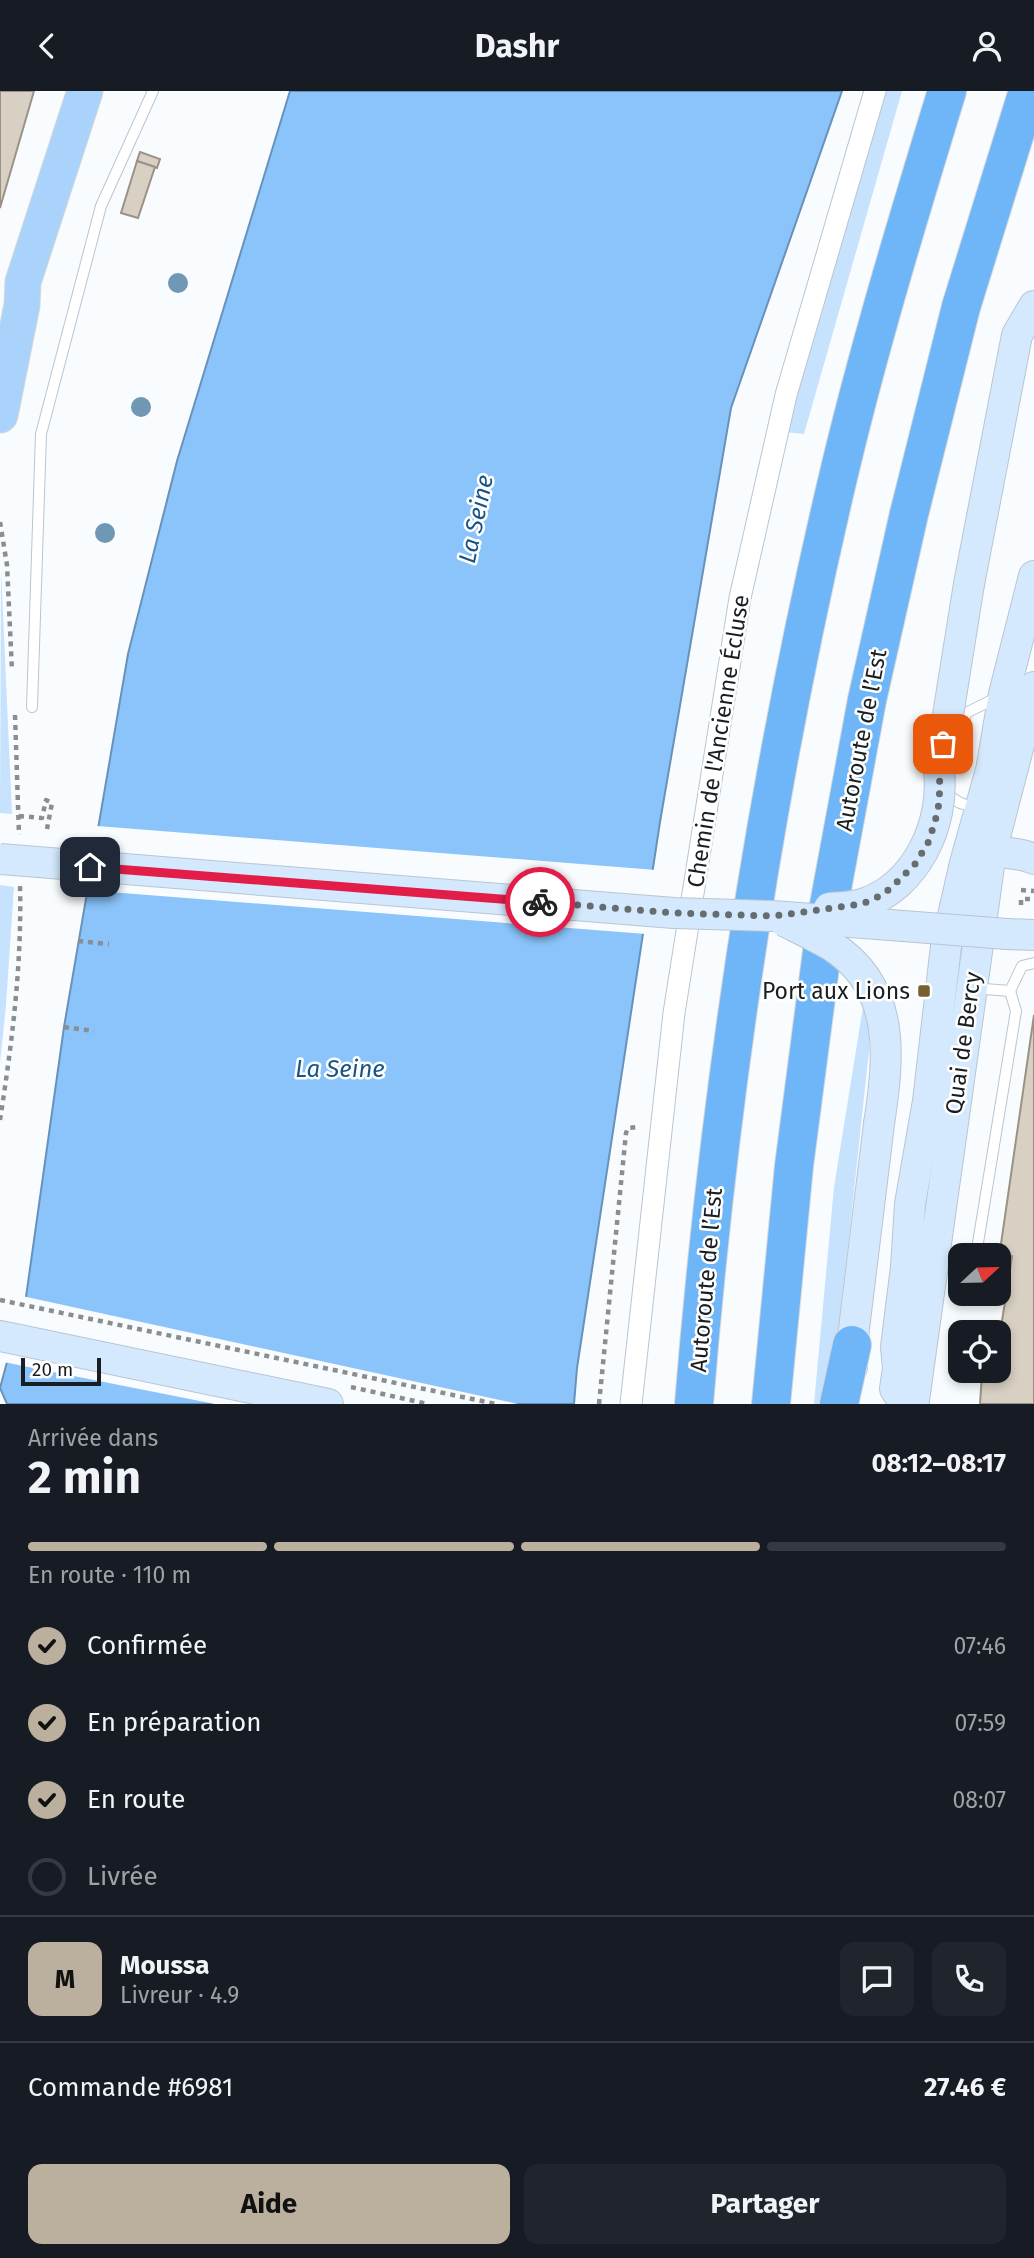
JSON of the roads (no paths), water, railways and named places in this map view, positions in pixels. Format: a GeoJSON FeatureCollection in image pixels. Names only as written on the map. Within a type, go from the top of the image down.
{"type":"FeatureCollection","features":[{"type":"Feature","properties":{"kind":"highway","name":"Autoroute de l’Est"},"geometry":{"type":"LineString","coordinates":[[694,1404],[714,1189],[734,1030],[762,845],[792,685],[837,482],[868,362],[947,91]]}},
{"type":"Feature","properties":{"kind":"highway","name":"Autoroute de l’Est"},"geometry":{"type":"LineString","coordinates":[[771,1404],[794,1166],[826,921],[867,700],[909,514],[961,307],[1028,91]]}},
{"type":"Feature","properties":{"kind":"highway"},"geometry":{"type":"LineString","coordinates":[[839,1404],[852,1345]]}},
{"type":"Feature","properties":{"kind":"main road"},"geometry":{"type":"LineString","coordinates":[[0,415],[22,305],[23,282],[85,91]]}},
{"type":"Feature","properties":{"kind":"main road"},"geometry":{"type":"LineString","coordinates":[[0,327],[10,300],[23,282]]}},
{"type":"Feature","properties":{"kind":"main road"},"geometry":{"type":"LineString","coordinates":[[774,916],[862,904],[882,895],[916,863],[929,841],[938,811],[939,771],[969,584],[1017,335],[1034,306]]}},
{"type":"Feature","properties":{"kind":"main road"},"geometry":{"type":"LineString","coordinates":[[906,1404],[895,1389],[898,1368],[896,1347],[906,1267],[910,1204],[928,1101],[946,946],[980,850],[980,809],[991,770],[1004,694],[1034,576]]}},
{"type":"Feature","properties":{"kind":"main road","name":"Quai de Bercy"},"geometry":{"type":"LineString","coordinates":[[913,1404],[971,988],[980,850],[1034,687]]}},
{"type":"Feature","properties":{"kind":"main road"},"geometry":{"type":"LineString","coordinates":[[980,850],[1024,855],[1034,859]]}},
{"type":"Feature","properties":{"kind":"main road"},"geometry":{"type":"LineString","coordinates":[[10,851],[674,913],[774,916],[1021,935]]}},
{"type":"Feature","properties":{"kind":"main road"},"geometry":{"type":"LineString","coordinates":[[774,916],[834,947],[859,970],[872,989],[886,1029],[887,1076],[852,1345],[853,1404]]}},
{"type":"Feature","properties":{"kind":"main road"},"geometry":{"type":"LineString","coordinates":[[928,1101],[936,1092],[940,1076],[950,1001],[959,990],[971,988]]}},
{"type":"Feature","properties":{"kind":"main road"},"geometry":{"type":"LineString","coordinates":[[0,1336],[328,1404]]}},
{"type":"Feature","properties":{"kind":"main road"},"geometry":{"type":"LineString","coordinates":[[882,1404],[890,1362],[896,1347]]}},
{"type":"Feature","properties":{"kind":"street","name":"Chemin de l'Ancienne Écluse"},"geometry":{"type":"LineString","coordinates":[[631,1404],[674,1013],[740,598],[786,394],[875,91]]}},
{"type":"Feature","properties":{"kind":"lane"},"geometry":{"type":"LineString","coordinates":[[33,707],[41,434],[101,206],[153,91]]}},
{"type":"Feature","properties":{"kind":"lane"},"geometry":{"type":"LineString","coordinates":[[978,1243],[1016,1011],[1010,991],[1021,966],[1034,963]]}},
{"type":"Feature","properties":{"kind":"lane"},"geometry":{"type":"LineString","coordinates":[[971,988],[1010,991]]}},
{"type":"Feature","properties":{"kind":"water","name":"La Seine"},"geometry":{"type":"Polygon","coordinates":[[[290,91],[842,91],[731,408],[660,822],[577,1368],[574,1404],[7,1404],[0,1388],[7,1362],[21,1364],[26,1297],[64,1027],[128,654],[177,461],[290,91]]]}},
{"type":"Feature","properties":{"kind":"place","name":"Port aux Lions"},"geometry":{"type":"Point","coordinates":[924,991]}}]}
